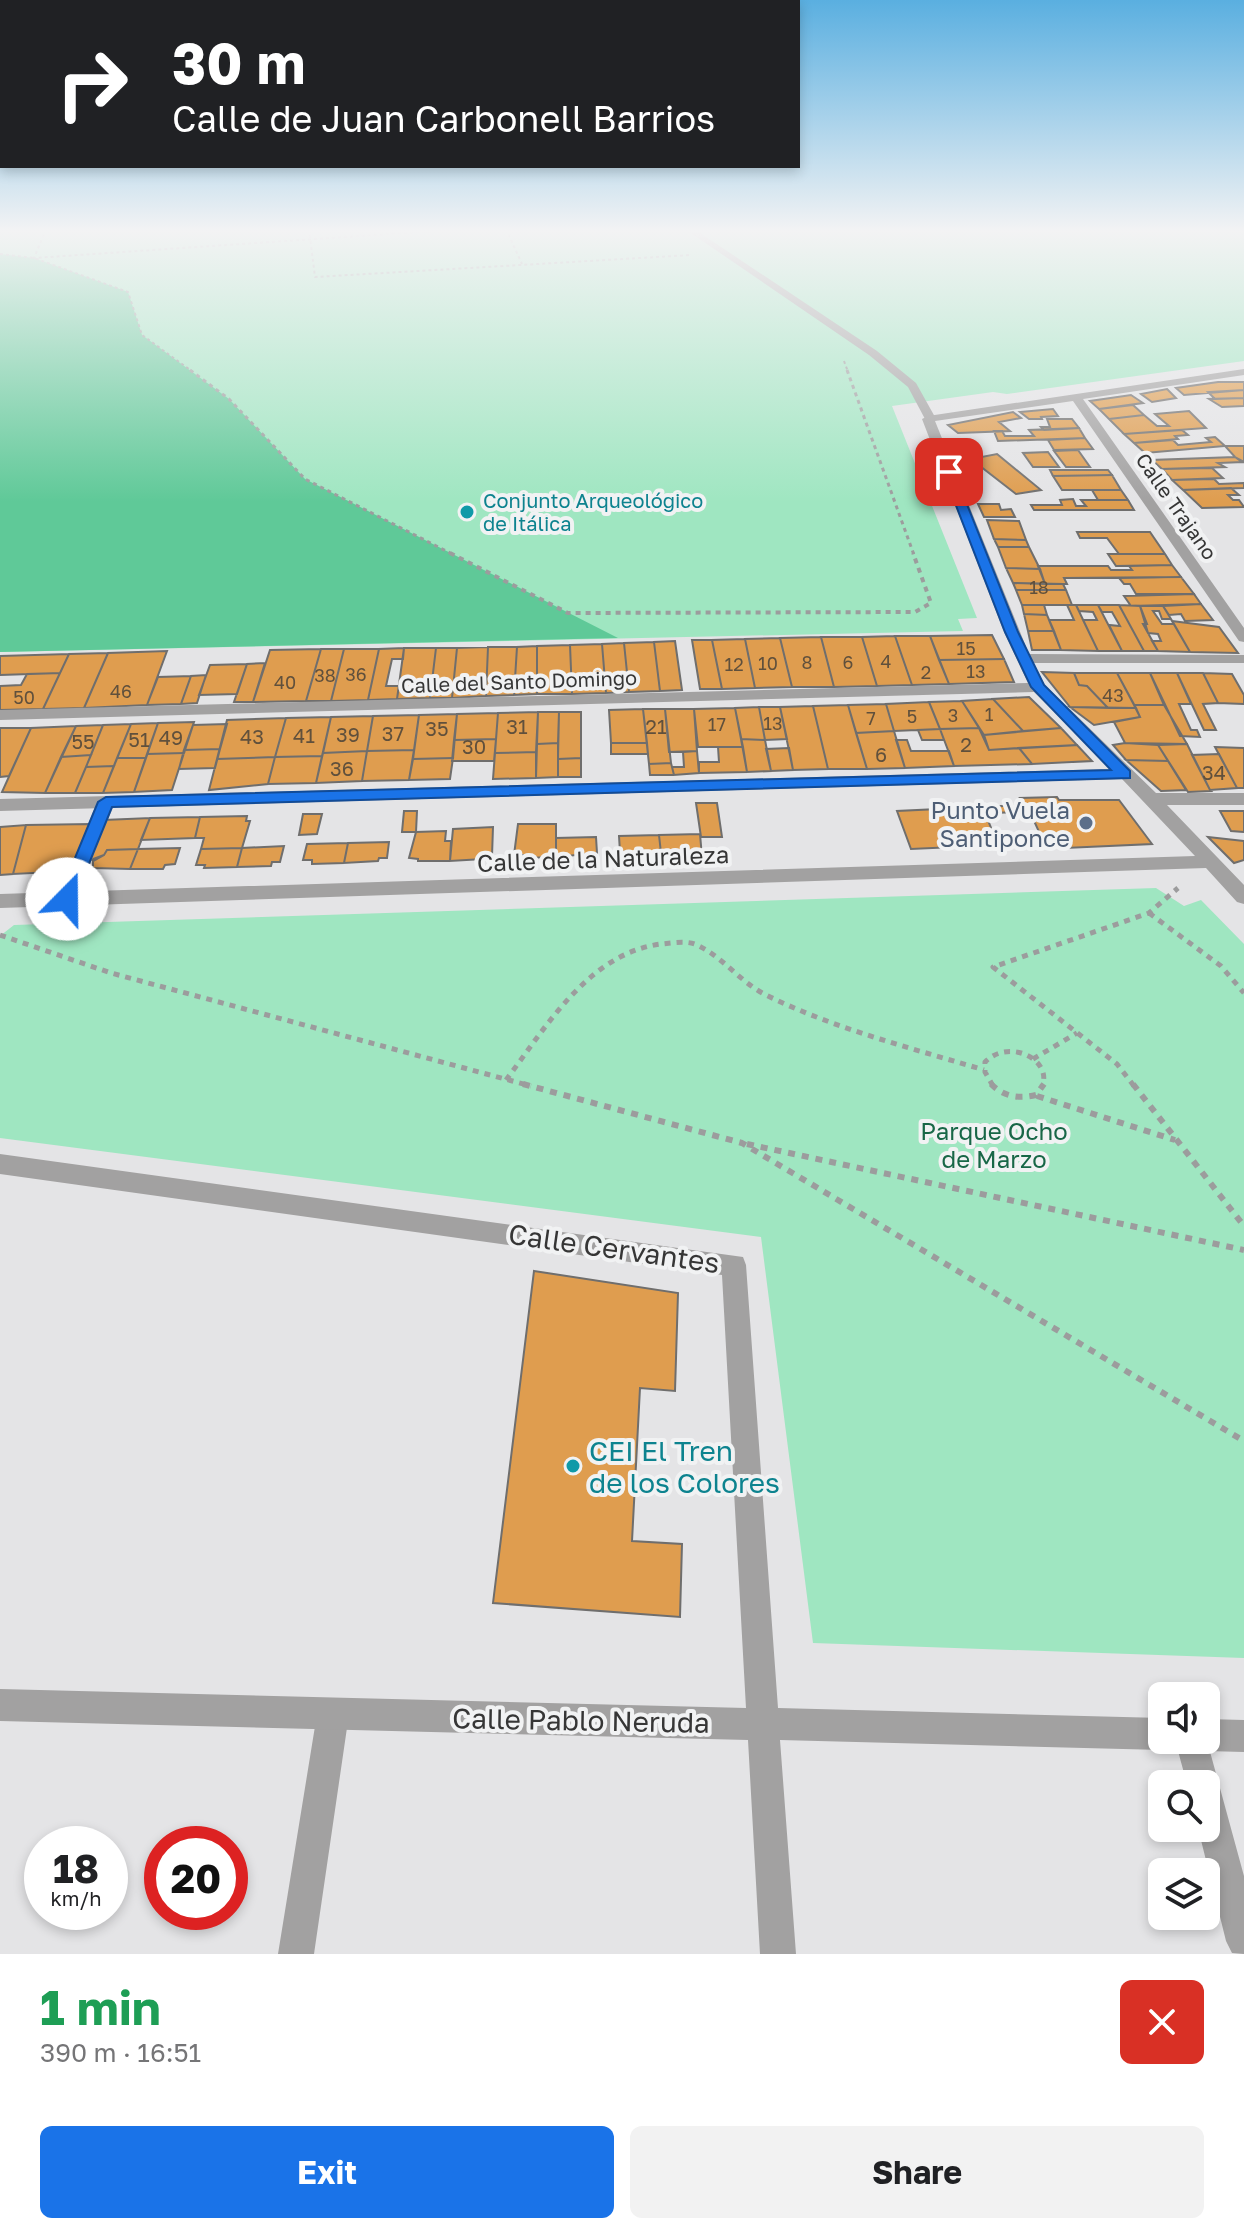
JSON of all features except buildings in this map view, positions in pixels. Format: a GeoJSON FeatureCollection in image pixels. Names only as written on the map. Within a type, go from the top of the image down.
{"type":"FeatureCollection","features":[{"type":"Feature","properties":{"kind":"street"},"geometry":{"type":"LineString","coordinates":[[824,320],[873,353],[912,385],[929,418],[1022,658],[1038,687],[1152,799],[1244,897]]}},
{"type":"Feature","properties":{"kind":"street"},"geometry":{"type":"LineString","coordinates":[[929,418],[1244,372]]}},
{"type":"Feature","properties":{"kind":"street","name":"Calle Trajano"},"geometry":{"type":"LineString","coordinates":[[1077,398],[1244,638]]}},
{"type":"Feature","properties":{"kind":"street"},"geometry":{"type":"LineString","coordinates":[[1022,658],[1244,659]]}},
{"type":"Feature","properties":{"kind":"street","name":"Calle del Santo Domingo"},"geometry":{"type":"LineString","coordinates":[[0,715],[1038,687]]}},
{"type":"Feature","properties":{"kind":"street"},"geometry":{"type":"LineString","coordinates":[[0,805],[1125,774]]}},
{"type":"Feature","properties":{"kind":"street"},"geometry":{"type":"LineString","coordinates":[[1152,799],[1244,799]]}},
{"type":"Feature","properties":{"kind":"street"},"geometry":{"type":"LineString","coordinates":[[67,899],[106,802]]}},
{"type":"Feature","properties":{"kind":"street","name":"Calle de la Naturaleza"},"geometry":{"type":"LineString","coordinates":[[0,901],[1208,862]]}},
{"type":"Feature","properties":{"kind":"street","name":"Calle Cervantes"},"geometry":{"type":"LineString","coordinates":[[0,1164],[734,1265],[778,1954]]}},
{"type":"Feature","properties":{"kind":"street","name":"Calle Pablo Neruda"},"geometry":{"type":"LineString","coordinates":[[0,1705],[1148,1734]]}},
{"type":"Feature","properties":{"kind":"street"},"geometry":{"type":"LineString","coordinates":[[296,1954],[333,1714]]}},
{"type":"Feature","properties":{"kind":"street"},"geometry":{"type":"LineString","coordinates":[[1220,1735],[1244,1736]]}},
{"type":"Feature","properties":{"kind":"street"},"geometry":{"type":"LineString","coordinates":[[1218,1842],[1244,1941]]}},
{"type":"Feature","properties":{"kind":"path"},"geometry":{"type":"LineString","coordinates":[[137,320],[142,335],[229,399],[305,479],[568,613],[915,612],[931,603],[842,355]]}},
{"type":"Feature","properties":{"kind":"path"},"geometry":{"type":"LineString","coordinates":[[1208,862],[1149,913],[993,967],[1117,1064],[1244,1226]]}},
{"type":"Feature","properties":{"kind":"path"},"geometry":{"type":"LineString","coordinates":[[1149,913],[1221,966],[1244,993]]}},
{"type":"Feature","properties":{"kind":"path"},"geometry":{"type":"LineString","coordinates":[[0,935],[111,973],[742,1143],[1244,1250]]}},
{"type":"Feature","properties":{"kind":"path"},"geometry":{"type":"LineString","coordinates":[[506,1080],[594,975],[626,953],[664,943],[694,943],[762,993],[850,1030],[984,1070]]}},
{"type":"Feature","properties":{"kind":"path"},"geometry":{"type":"LineString","coordinates":[[1033,1059],[1077,1032]]}},
{"type":"Feature","properties":{"kind":"path"},"geometry":{"type":"LineString","coordinates":[[1036,1095],[1045,1082],[1040,1066],[1033,1059],[1024,1053],[1003,1050],[989,1057],[984,1070],[990,1084],[1006,1096],[1027,1098],[1036,1095],[1177,1141]]}},
{"type":"Feature","properties":{"kind":"path"},"geometry":{"type":"LineString","coordinates":[[742,1143],[1244,1441]]}},
{"type":"Feature","properties":{"kind":"green space","name":"Conjunto Arqueológico de Itálica"},"geometry":{"type":"Polygon","coordinates":[[[0,320],[1244,320],[1244,361],[1007,394],[993,392],[892,406],[977,618],[958,619],[963,631],[0,652],[0,320]]]}},
{"type":"Feature","properties":{"kind":"green space"},"geometry":{"type":"Polygon","coordinates":[[[0,320],[137,320],[142,335],[229,399],[305,479],[618,638],[0,652],[0,320]]]}},
{"type":"Feature","properties":{"kind":"green space","name":"Parque Ocho de Marzo"},"geometry":{"type":"Polygon","coordinates":[[[1156,888],[1184,906],[1201,900],[1244,944],[1244,1658],[813,1643],[761,1237],[0,1138],[0,936],[14,925],[1156,888]]]}},
{"type":"Feature","properties":{"kind":"place","name":"Conjunto Arqueológico de Itálica"},"geometry":{"type":"Point","coordinates":[467,512]}},
{"type":"Feature","properties":{"kind":"place","name":"Punto Vuela Santiponce"},"geometry":{"type":"Point","coordinates":[1086,823]}},
{"type":"Feature","properties":{"kind":"place","name":"CEI El Tren de los Colores"},"geometry":{"type":"Point","coordinates":[573,1466]}},
{"type":"Feature","properties":{"kind":"route"},"geometry":{"type":"LineString","coordinates":[[67,899],[106,802],[1125,774],[1038,687],[1011,632],[949,472]]}}]}
